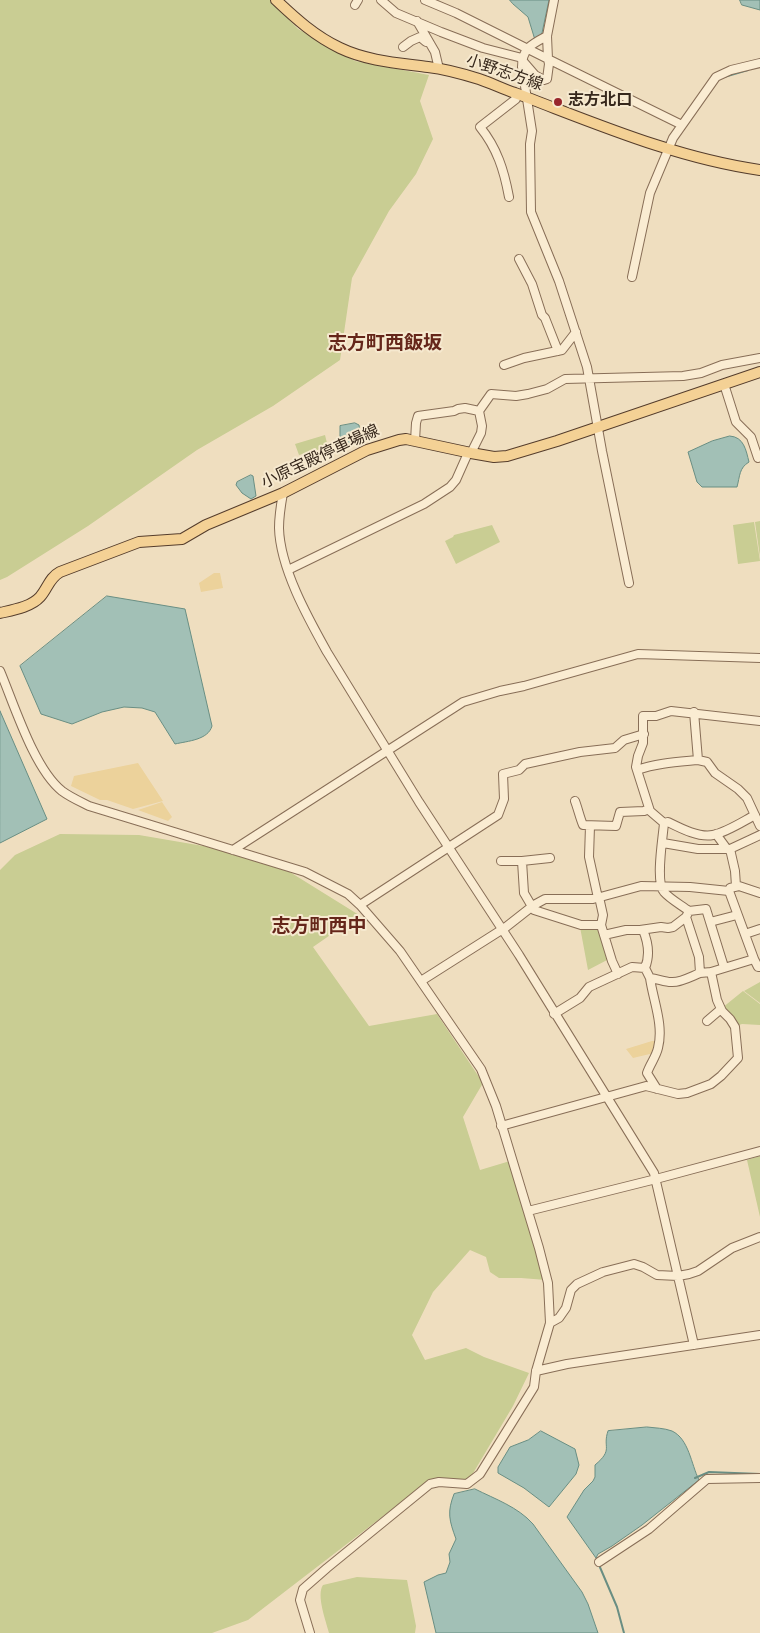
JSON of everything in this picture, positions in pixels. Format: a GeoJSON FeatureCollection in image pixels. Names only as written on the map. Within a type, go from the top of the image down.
{"type":"FeatureCollection","features":[{"type":"Feature","properties":{"kind":"main road","name":"小野志方線"},"geometry":{"type":"LineString","coordinates":[[276,0],[314,33],[339,48],[356,55],[376,60],[439,69],[480,80],[668,149],[740,167],[760,170]]}},
{"type":"Feature","properties":{"kind":"main road","name":"小原宝殿停車場線"},"geometry":{"type":"LineString","coordinates":[[0,613],[28,605],[40,598],[53,576],[60,572],[139,542],[182,539],[206,525],[282,493],[367,450],[399,440],[415,441],[494,457],[507,456],[760,372]]}},
{"type":"Feature","properties":{"kind":"street"},"geometry":{"type":"LineString","coordinates":[[381,0],[396,13],[476,45],[522,59],[534,75],[544,80],[547,79],[549,64],[547,36],[554,0]]}},
{"type":"Feature","properties":{"kind":"street"},"geometry":{"type":"LineString","coordinates":[[425,0],[456,13],[527,50],[682,125]]}},
{"type":"Feature","properties":{"kind":"street"},"geometry":{"type":"LineString","coordinates":[[417,21],[436,56],[439,69]]}},
{"type":"Feature","properties":{"kind":"street"},"geometry":{"type":"LineString","coordinates":[[547,36],[530,44],[522,59],[532,131],[530,144],[531,212],[558,282],[587,367],[629,583]]}},
{"type":"Feature","properties":{"kind":"street"},"geometry":{"type":"LineString","coordinates":[[403,47],[420,37],[436,56]]}},
{"type":"Feature","properties":{"kind":"street"},"geometry":{"type":"LineString","coordinates":[[632,277],[650,193],[673,138],[716,77],[731,70],[760,62]]}},
{"type":"Feature","properties":{"kind":"street"},"geometry":{"type":"LineString","coordinates":[[509,197],[504,170],[488,137],[480,127],[516,99],[516,94]]}},
{"type":"Feature","properties":{"kind":"street"},"geometry":{"type":"LineString","coordinates":[[519,259],[532,284],[542,315],[545,318],[558,351]]}},
{"type":"Feature","properties":{"kind":"street"},"geometry":{"type":"LineString","coordinates":[[504,365],[524,358],[563,349],[576,332]]}},
{"type":"Feature","properties":{"kind":"street"},"geometry":{"type":"LineString","coordinates":[[288,570],[424,504],[450,488],[481,433],[482,426],[479,411],[491,394],[516,396],[528,394],[547,389],[565,380],[683,376],[701,373],[722,365],[760,358]]}},
{"type":"Feature","properties":{"kind":"street"},"geometry":{"type":"LineString","coordinates":[[724,384],[736,422],[751,437],[758,458],[760,457]]}},
{"type":"Feature","properties":{"kind":"street"},"geometry":{"type":"LineString","coordinates":[[415,441],[418,416],[465,408],[479,411]]}},
{"type":"Feature","properties":{"kind":"street"},"geometry":{"type":"LineString","coordinates":[[282,493],[279,528],[283,554],[288,570],[315,630],[330,658],[654,1174],[694,1345]]}},
{"type":"Feature","properties":{"kind":"street"},"geometry":{"type":"LineString","coordinates":[[233,850],[463,702],[638,654],[760,658]]}},
{"type":"Feature","properties":{"kind":"street"},"geometry":{"type":"LineString","coordinates":[[0,671],[36,757],[46,774],[60,790],[89,806],[305,872],[348,894],[400,951],[421,981],[481,1069],[496,1106],[548,1282],[550,1323],[536,1371],[534,1387],[480,1474],[467,1484],[439,1482],[430,1484],[303,1589],[300,1600],[310,1633]]}},
{"type":"Feature","properties":{"kind":"street"},"geometry":{"type":"LineString","coordinates":[[755,815],[716,834],[701,835],[668,822],[664,823],[649,809],[637,770],[638,756],[644,734],[643,716],[656,716],[671,711],[694,712],[760,721]]}},
{"type":"Feature","properties":{"kind":"street"},"geometry":{"type":"LineString","coordinates":[[694,712],[698,760]]}},
{"type":"Feature","properties":{"kind":"street"},"geometry":{"type":"LineString","coordinates":[[360,905],[498,815],[504,799],[503,774],[519,770],[525,764],[580,752],[615,748],[624,740],[644,734]]}},
{"type":"Feature","properties":{"kind":"street"},"geometry":{"type":"LineString","coordinates":[[637,770],[654,764],[663,765],[698,760],[707,762],[715,773],[738,789],[747,798],[760,826]]}},
{"type":"Feature","properties":{"kind":"street"},"geometry":{"type":"LineString","coordinates":[[575,800],[582,824],[590,826],[616,826],[620,812],[649,809]]}},
{"type":"Feature","properties":{"kind":"street"},"geometry":{"type":"LineString","coordinates":[[664,823],[660,861],[661,887],[688,914],[700,973]]}},
{"type":"Feature","properties":{"kind":"street"},"geometry":{"type":"LineString","coordinates":[[590,826],[589,857],[603,915],[604,935],[618,974]]}},
{"type":"Feature","properties":{"kind":"street"},"geometry":{"type":"LineString","coordinates":[[716,834],[729,849],[735,871],[736,886]]}},
{"type":"Feature","properties":{"kind":"street"},"geometry":{"type":"LineString","coordinates":[[663,843],[698,849],[729,849],[760,835]]}},
{"type":"Feature","properties":{"kind":"street"},"geometry":{"type":"LineString","coordinates":[[501,861],[550,858]]}},
{"type":"Feature","properties":{"kind":"street"},"geometry":{"type":"LineString","coordinates":[[522,861],[524,893],[534,910],[581,925],[602,925]]}},
{"type":"Feature","properties":{"kind":"street"},"geometry":{"type":"LineString","coordinates":[[421,981],[502,930],[531,907],[545,899],[599,898],[641,886],[690,887],[729,891]]}},
{"type":"Feature","properties":{"kind":"street"},"geometry":{"type":"LineString","coordinates":[[729,891],[730,888],[739,886],[760,893]]}},
{"type":"Feature","properties":{"kind":"street"},"geometry":{"type":"LineString","coordinates":[[729,891],[754,959],[758,967],[760,967]]}},
{"type":"Feature","properties":{"kind":"street"},"geometry":{"type":"LineString","coordinates":[[604,935],[626,930],[673,927],[688,914],[706,909],[724,967]]}},
{"type":"Feature","properties":{"kind":"street"},"geometry":{"type":"LineString","coordinates":[[710,922],[737,915]]}},
{"type":"Feature","properties":{"kind":"street"},"geometry":{"type":"LineString","coordinates":[[745,934],[760,929]]}},
{"type":"Feature","properties":{"kind":"street"},"geometry":{"type":"LineString","coordinates":[[643,930],[646,936],[648,955],[646,968],[658,1015],[660,1039],[647,1073],[657,1089]]}},
{"type":"Feature","properties":{"kind":"street"},"geometry":{"type":"LineString","coordinates":[[650,978],[678,982],[700,973],[711,972],[754,959]]}},
{"type":"Feature","properties":{"kind":"street"},"geometry":{"type":"LineString","coordinates":[[554,1014],[580,998],[589,988],[632,967],[646,968]]}},
{"type":"Feature","properties":{"kind":"street"},"geometry":{"type":"LineString","coordinates":[[502,1126],[646,1086],[678,1094],[687,1093],[711,1084],[736,1061],[738,1052],[734,1027],[717,1000],[711,972]]}},
{"type":"Feature","properties":{"kind":"street"},"geometry":{"type":"LineString","coordinates":[[707,1021],[721,1009]]}},
{"type":"Feature","properties":{"kind":"street"},"geometry":{"type":"LineString","coordinates":[[528,1211],[656,1180],[760,1151]]}},
{"type":"Feature","properties":{"kind":"street"},"geometry":{"type":"LineString","coordinates":[[550,1323],[559,1318],[566,1308],[571,1290],[577,1284],[603,1272],[634,1264],[643,1267],[657,1276],[678,1276],[698,1271],[732,1248],[760,1237]]}},
{"type":"Feature","properties":{"kind":"street"},"geometry":{"type":"LineString","coordinates":[[536,1371],[567,1364],[760,1335]]}},
{"type":"Feature","properties":{"kind":"street"},"geometry":{"type":"LineString","coordinates":[[599,1562],[648,1529],[707,1479],[760,1478]]}},
{"type":"Feature","properties":{"kind":"green space"},"geometry":{"type":"Polygon","coordinates":[[[0,0],[270,0],[298,29],[355,61],[429,75],[420,101],[433,139],[416,174],[389,211],[352,278],[340,360],[273,406],[197,450],[88,526],[0,580],[0,0]]]}},
{"type":"Feature","properties":{"kind":"green space"},"geometry":{"type":"Polygon","coordinates":[[[325,435],[328,447],[299,455],[295,444],[325,435]]]}},
{"type":"Feature","properties":{"kind":"green space"},"geometry":{"type":"Polygon","coordinates":[[[760,521],[760,557],[755,522],[760,521]]]}},
{"type":"Feature","properties":{"kind":"green space"},"geometry":{"type":"Polygon","coordinates":[[[754,522],[760,561],[738,564],[733,525],[754,522]]]}},
{"type":"Feature","properties":{"kind":"green space"},"geometry":{"type":"Polygon","coordinates":[[[492,525],[500,542],[456,564],[445,541],[454,535],[492,525]]]}},
{"type":"Feature","properties":{"kind":"green space"},"geometry":{"type":"Polygon","coordinates":[[[60,834],[139,835],[221,849],[285,869],[359,915],[313,947],[369,1026],[437,1014],[483,1083],[463,1117],[480,1170],[510,1161],[546,1280],[499,1278],[490,1272],[486,1257],[470,1250],[433,1292],[412,1335],[425,1360],[466,1348],[484,1357],[529,1373],[513,1406],[469,1480],[430,1480],[248,1620],[212,1633],[0,1633],[0,870],[15,855],[60,834]]]}},
{"type":"Feature","properties":{"kind":"green space"},"geometry":{"type":"Polygon","coordinates":[[[600,926],[609,959],[588,970],[580,927],[600,926]]]}},
{"type":"Feature","properties":{"kind":"green space"},"geometry":{"type":"Polygon","coordinates":[[[760,982],[760,1003],[744,991],[760,982]]]}},
{"type":"Feature","properties":{"kind":"green space"},"geometry":{"type":"Polygon","coordinates":[[[743,991],[760,1004],[760,1025],[742,1024],[736,1026],[722,1008],[743,991]]]}},
{"type":"Feature","properties":{"kind":"green space"},"geometry":{"type":"Polygon","coordinates":[[[760,1156],[760,1217],[747,1160],[760,1156]]]}},
{"type":"Feature","properties":{"kind":"green space"},"geometry":{"type":"Polygon","coordinates":[[[357,1577],[407,1580],[416,1626],[415,1633],[329,1633],[321,1601],[323,1585],[357,1577]]]}},
{"type":"Feature","properties":{"kind":"sand"},"geometry":{"type":"Polygon","coordinates":[[[214,573],[220,573],[223,588],[201,592],[199,583],[214,573]]]}},
{"type":"Feature","properties":{"kind":"sand"},"geometry":{"type":"Polygon","coordinates":[[[138,763],[163,801],[133,809],[107,800],[100,800],[71,786],[74,776],[138,763]]]}},
{"type":"Feature","properties":{"kind":"sand"},"geometry":{"type":"Polygon","coordinates":[[[162,802],[172,817],[168,821],[138,810],[162,802]]]}},
{"type":"Feature","properties":{"kind":"sand"},"geometry":{"type":"Polygon","coordinates":[[[656,1041],[654,1053],[633,1058],[626,1049],[656,1041]]]}},
{"type":"Feature","properties":{"kind":"water"},"geometry":{"type":"Polygon","coordinates":[[[510,0],[549,0],[542,33],[535,40],[528,17],[510,0]]]}},
{"type":"Feature","properties":{"kind":"water"},"geometry":{"type":"Polygon","coordinates":[[[740,0],[760,0],[760,10],[742,5],[740,0]]]}},
{"type":"Feature","properties":{"kind":"water"},"geometry":{"type":"Polygon","coordinates":[[[355,423],[359,425],[361,440],[358,443],[344,446],[340,441],[340,426],[355,423]]]}},
{"type":"Feature","properties":{"kind":"water"},"geometry":{"type":"Polygon","coordinates":[[[730,436],[735,437],[741,442],[749,462],[739,476],[737,487],[702,487],[697,482],[688,452],[712,441],[730,436]]]}},
{"type":"Feature","properties":{"kind":"water"},"geometry":{"type":"Polygon","coordinates":[[[251,475],[253,476],[256,496],[251,499],[242,493],[236,485],[237,482],[251,475]]]}},
{"type":"Feature","properties":{"kind":"water"},"geometry":{"type":"Polygon","coordinates":[[[107,596],[185,609],[212,726],[210,731],[202,737],[175,744],[155,712],[142,708],[124,707],[102,712],[72,724],[41,714],[20,666],[107,596]]]}},
{"type":"Feature","properties":{"kind":"water"},"geometry":{"type":"Polygon","coordinates":[[[0,711],[47,819],[0,843],[0,711]]]}},
{"type":"Feature","properties":{"kind":"water"},"geometry":{"type":"Polygon","coordinates":[[[647,1427],[669,1430],[678,1435],[689,1452],[699,1480],[642,1525],[598,1554],[596,1558],[567,1517],[584,1490],[595,1477],[595,1465],[606,1452],[608,1431],[647,1427]]]}},
{"type":"Feature","properties":{"kind":"water"},"geometry":{"type":"Polygon","coordinates":[[[541,1431],[575,1449],[579,1465],[576,1474],[549,1507],[524,1488],[498,1473],[498,1467],[510,1447],[528,1440],[541,1431]]]}},
{"type":"Feature","properties":{"kind":"water"},"geometry":{"type":"Polygon","coordinates":[[[475,1489],[513,1508],[533,1524],[582,1592],[598,1633],[436,1633],[424,1582],[446,1573],[450,1562],[449,1554],[456,1539],[450,1516],[450,1506],[454,1494],[475,1489]]]}},
{"type":"Feature","properties":{"kind":"waterway"},"geometry":{"type":"LineString","coordinates":[[724,77],[748,70]]}},
{"type":"Feature","properties":{"kind":"waterway"},"geometry":{"type":"LineString","coordinates":[[695,1478],[709,1472],[760,1474]]}},
{"type":"Feature","properties":{"kind":"waterway"},"geometry":{"type":"LineString","coordinates":[[599,1565],[617,1607],[624,1633]]}},
{"type":"Feature","properties":{"kind":"place","name":"志方北口"},"geometry":{"type":"Point","coordinates":[558,102]}},
{"type":"Feature","properties":{"kind":"district","name":"志方町西飯坂"},"geometry":{"type":"Point","coordinates":[385,345]}},
{"type":"Feature","properties":{"kind":"district","name":"志方町西中"},"geometry":{"type":"Point","coordinates":[319,928]}}]}
